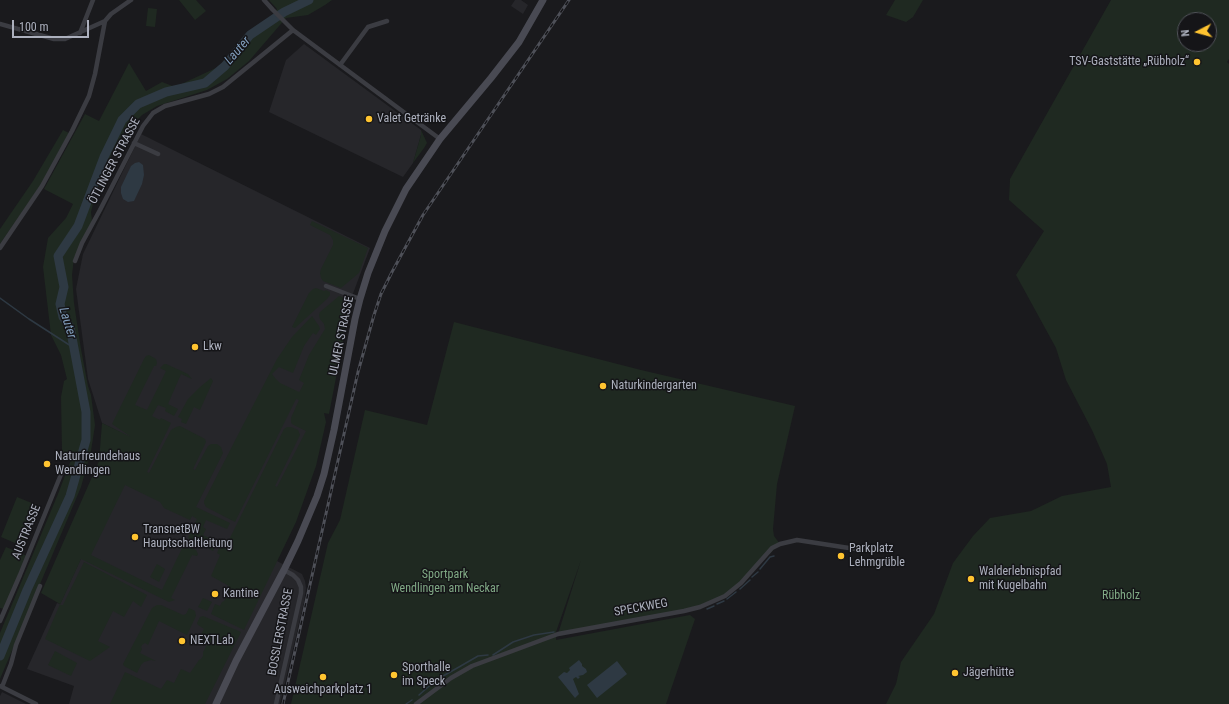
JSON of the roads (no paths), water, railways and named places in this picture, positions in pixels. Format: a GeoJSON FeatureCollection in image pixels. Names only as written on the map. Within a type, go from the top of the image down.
{"type":"FeatureCollection","features":[{"type":"Feature","properties":{"kind":"main road","name":"ULMER STRASSE"},"geometry":{"type":"LineString","coordinates":[[216,704],[236,661],[284,570],[308,518],[324,474],[355,319],[368,273],[384,231],[406,189],[440,139],[491,78],[518,42],[543,0]]}},
{"type":"Feature","properties":{"kind":"street"},"geometry":{"type":"LineString","coordinates":[[80,33],[93,0]]}},
{"type":"Feature","properties":{"kind":"street"},"geometry":{"type":"LineString","coordinates":[[0,248],[42,186],[89,96],[95,74],[105,21],[110,14],[131,0]]}},
{"type":"Feature","properties":{"kind":"street"},"geometry":{"type":"LineString","coordinates":[[264,0],[293,30],[411,116],[440,139]]}},
{"type":"Feature","properties":{"kind":"street"},"geometry":{"type":"LineString","coordinates":[[0,24],[54,39],[65,39],[105,21]]}},
{"type":"Feature","properties":{"kind":"street"},"geometry":{"type":"LineString","coordinates":[[340,65],[368,27],[387,21]]}},
{"type":"Feature","properties":{"kind":"street","name":"ÖTLINGER STRASSE"},"geometry":{"type":"LineString","coordinates":[[75,261],[82,243],[134,143],[143,126],[153,113],[165,106],[209,94],[223,88],[293,30]]}},
{"type":"Feature","properties":{"kind":"street"},"geometry":{"type":"LineString","coordinates":[[134,143],[158,154]]}},
{"type":"Feature","properties":{"kind":"street"},"geometry":{"type":"LineString","coordinates":[[326,286],[360,299]]}},
{"type":"Feature","properties":{"kind":"street","name":"AUSTRASSE"},"geometry":{"type":"LineString","coordinates":[[0,621],[62,472]]}},
{"type":"Feature","properties":{"kind":"street","name":"SPECKWEG"},"geometry":{"type":"LineString","coordinates":[[416,704],[451,678],[472,666],[558,634],[684,611],[700,607],[719,599],[742,583],[772,548],[780,544],[797,540],[862,550]]}},
{"type":"Feature","properties":{"kind":"street","name":"BOSSLERSTRASSE"},"geometry":{"type":"LineString","coordinates":[[276,704],[301,593],[301,587],[298,580],[284,570]]}},
{"type":"Feature","properties":{"kind":"street"},"geometry":{"type":"LineString","coordinates":[[36,704],[1,687],[40,586]]}},
{"type":"Feature","properties":{"kind":"waterway","name":"Lauter"},"geometry":{"type":"LineString","coordinates":[[0,656],[27,590],[70,496],[86,440],[86,412],[70,327],[63,317],[60,304],[64,287],[58,256],[78,226],[104,157],[122,120],[138,104],[166,92],[205,83],[225,66],[250,35],[284,12],[309,0]]}},
{"type":"Feature","properties":{"kind":"waterway"},"geometry":{"type":"LineString","coordinates":[[0,298],[74,348]]}},
{"type":"Feature","properties":{"kind":"waterway"},"geometry":{"type":"LineString","coordinates":[[760,569],[770,557],[774,556]]}},
{"type":"Feature","properties":{"kind":"waterway"},"geometry":{"type":"LineString","coordinates":[[752,577],[758,572]]}},
{"type":"Feature","properties":{"kind":"waterway"},"geometry":{"type":"LineString","coordinates":[[740,589],[750,580]]}},
{"type":"Feature","properties":{"kind":"waterway"},"geometry":{"type":"LineString","coordinates":[[727,599],[736,592]]}},
{"type":"Feature","properties":{"kind":"waterway"},"geometry":{"type":"LineString","coordinates":[[717,604],[724,601]]}},
{"type":"Feature","properties":{"kind":"waterway"},"geometry":{"type":"LineString","coordinates":[[707,609],[714,606]]}},
{"type":"Feature","properties":{"kind":"waterway"},"geometry":{"type":"LineString","coordinates":[[493,655],[513,642],[534,635],[554,632]]}},
{"type":"Feature","properties":{"kind":"waterway"},"geometry":{"type":"LineString","coordinates":[[419,695],[436,680],[478,656],[488,655]]}},
{"type":"Feature","properties":{"kind":"waterway"},"geometry":{"type":"LineString","coordinates":[[406,704],[412,700]]}},
{"type":"Feature","properties":{"kind":"railway"},"geometry":{"type":"LineString","coordinates":[[283,704],[358,372],[381,294],[423,215],[569,0]]}},
{"type":"Feature","properties":{"kind":"place","name":"TSV-Gaststätte „Rübholz“"},"geometry":{"type":"Point","coordinates":[1197,62]}},
{"type":"Feature","properties":{"kind":"place","name":"Valet Getränke"},"geometry":{"type":"Point","coordinates":[369,119]}},
{"type":"Feature","properties":{"kind":"place","name":"Lkw"},"geometry":{"type":"Point","coordinates":[195,347]}},
{"type":"Feature","properties":{"kind":"place","name":"Naturkindergarten"},"geometry":{"type":"Point","coordinates":[603,386]}},
{"type":"Feature","properties":{"kind":"place","name":"Naturfreundehaus Wendlingen"},"geometry":{"type":"Point","coordinates":[47,464]}},
{"type":"Feature","properties":{"kind":"place","name":"TransnetBW Hauptschaltleitung"},"geometry":{"type":"Point","coordinates":[135,537]}},
{"type":"Feature","properties":{"kind":"place","name":"Parkplatz Lehmgrüble"},"geometry":{"type":"Point","coordinates":[841,556]}},
{"type":"Feature","properties":{"kind":"place","name":"Walderlebnispfad mit Kugelbahn"},"geometry":{"type":"Point","coordinates":[971,579]}},
{"type":"Feature","properties":{"kind":"place","name":"Kantine"},"geometry":{"type":"Point","coordinates":[215,594]}},
{"type":"Feature","properties":{"kind":"place","name":"NEXTLab"},"geometry":{"type":"Point","coordinates":[182,641]}},
{"type":"Feature","properties":{"kind":"place","name":"Jägerhütte"},"geometry":{"type":"Point","coordinates":[955,673]}},
{"type":"Feature","properties":{"kind":"place","name":"Sporthalle im Speck"},"geometry":{"type":"Point","coordinates":[394,675]}},
{"type":"Feature","properties":{"kind":"place","name":"Ausweichparkplatz 1"},"geometry":{"type":"Point","coordinates":[323,677]}},
{"type":"Feature","properties":{"kind":"park label","name":"Sportpark Wendlingen am Neckar"},"geometry":{"type":"Point","coordinates":[445,582]}},
{"type":"Feature","properties":{"kind":"park label","name":"Rübholz"},"geometry":{"type":"Point","coordinates":[1121,596]}}]}
